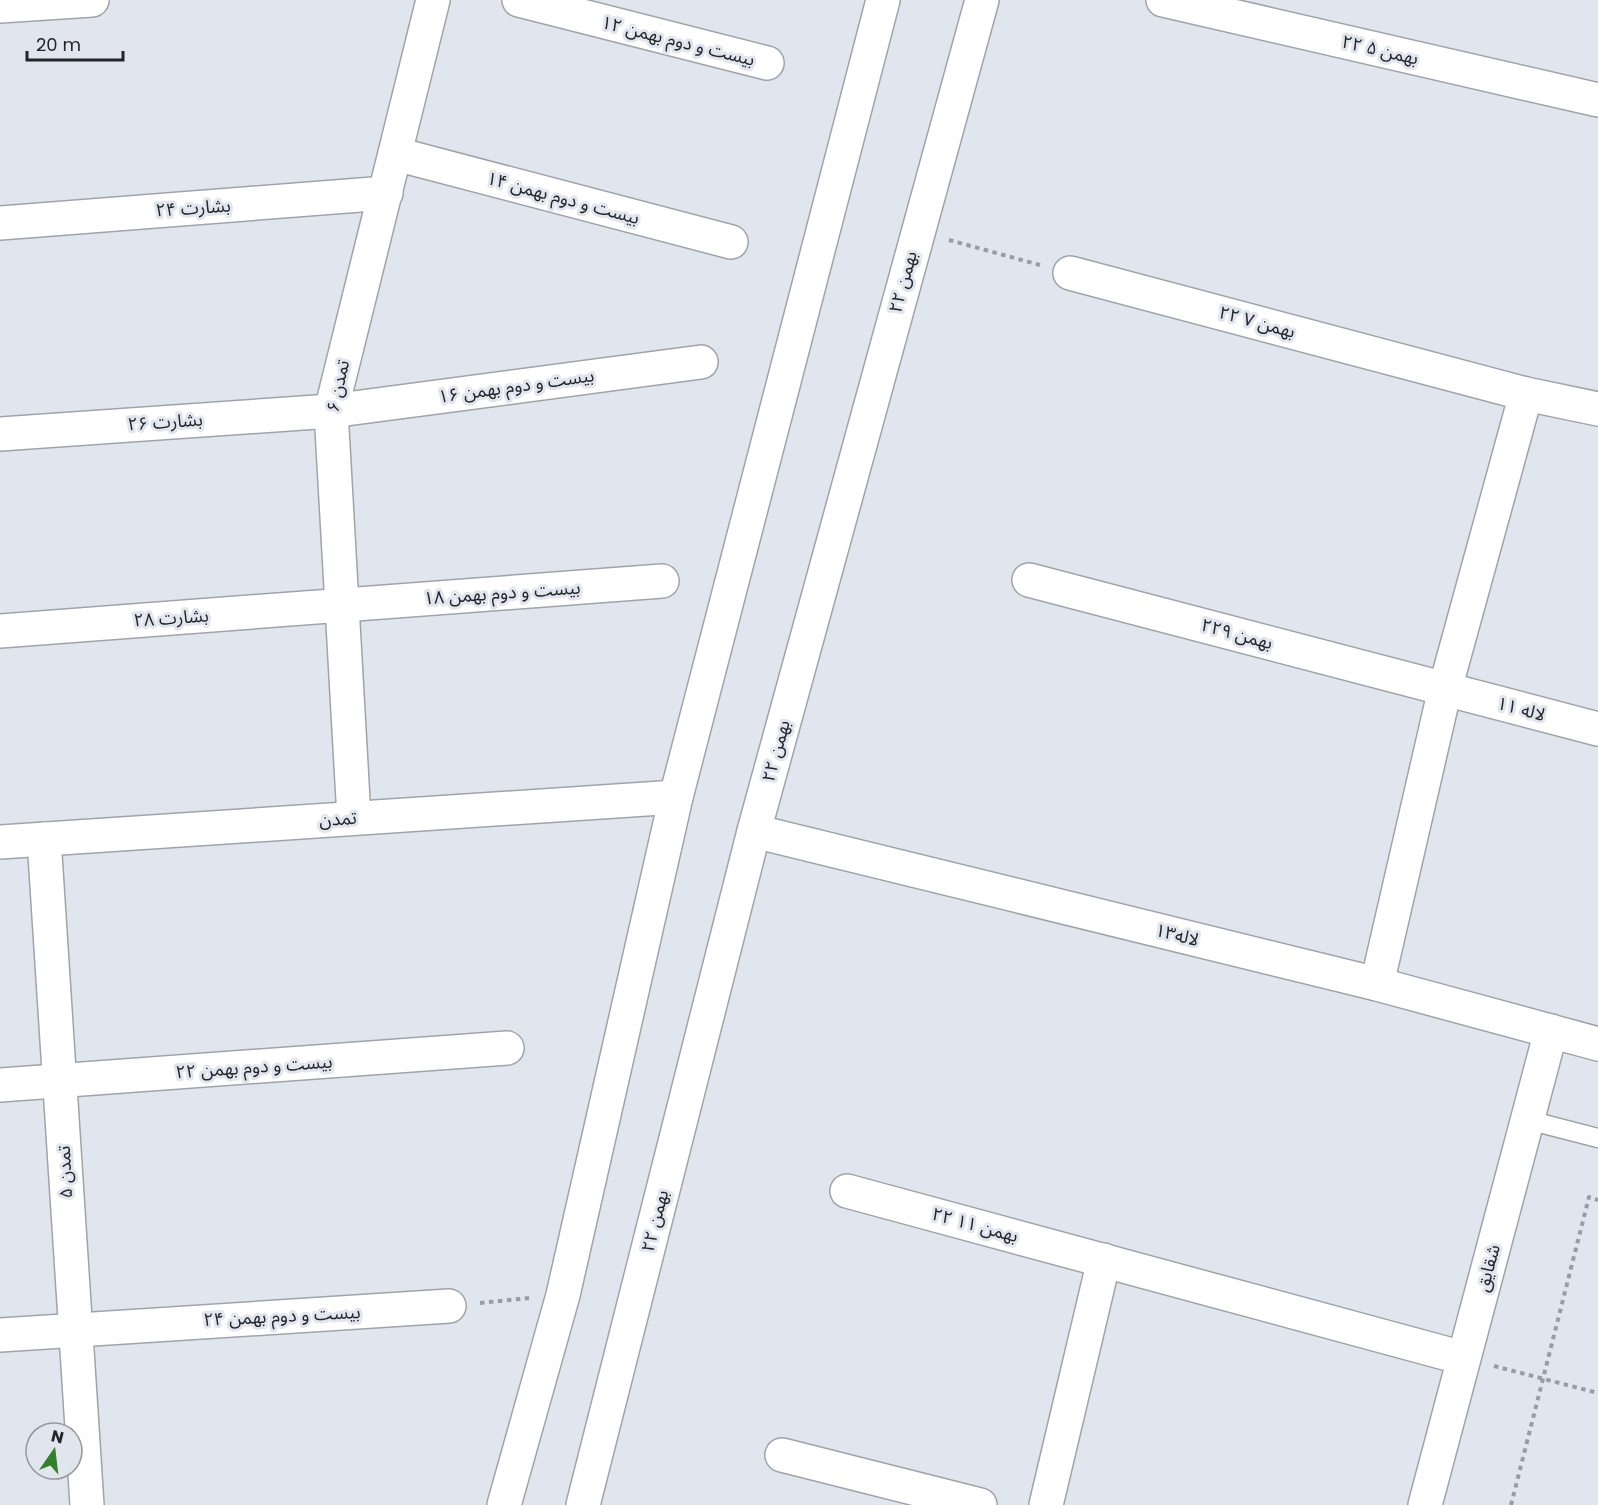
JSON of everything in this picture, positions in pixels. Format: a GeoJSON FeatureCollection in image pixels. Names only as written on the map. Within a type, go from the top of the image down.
{"type":"FeatureCollection","features":[{"type":"Feature","properties":{"kind":"street"},"geometry":{"type":"LineString","coordinates":[[0,6],[92,0]]}},
{"type":"Feature","properties":{"kind":"street","name":"تمدن ۶"},"geometry":{"type":"LineString","coordinates":[[354,818],[330,411],[433,0]]}},
{"type":"Feature","properties":{"kind":"street","name":"بیست و دوم بهمن ۱۲"},"geometry":{"type":"LineString","coordinates":[[519,0],[767,63]]}},
{"type":"Feature","properties":{"kind":"street"},"geometry":{"type":"LineString","coordinates":[[504,1505],[563,1295],[676,797],[883,0]]}},
{"type":"Feature","properties":{"kind":"street","name":"۲۲ بهمن"},"geometry":{"type":"LineString","coordinates":[[583,1505],[754,831],[916,231],[982,0]]}},
{"type":"Feature","properties":{"kind":"street","name":"۲۲ بهمن ۵"},"geometry":{"type":"LineString","coordinates":[[1163,0],[1598,100]]}},
{"type":"Feature","properties":{"kind":"street","name":"بیست و دوم بهمن ۱۴"},"geometry":{"type":"LineString","coordinates":[[396,154],[731,242]]}},
{"type":"Feature","properties":{"kind":"street","name":"بشارت ۲۴"},"geometry":{"type":"LineString","coordinates":[[0,223],[386,193]]}},
{"type":"Feature","properties":{"kind":"street","name":"۲۲ بهمن ۷"},"geometry":{"type":"LineString","coordinates":[[1070,273],[1526,394],[1598,409]]}},
{"type":"Feature","properties":{"kind":"street","name":"بیست و دوم بهمن ۱۶"},"geometry":{"type":"LineString","coordinates":[[330,411],[701,362]]}},
{"type":"Feature","properties":{"kind":"street"},"geometry":{"type":"LineString","coordinates":[[1377,984],[1444,689],[1526,394]]}},
{"type":"Feature","properties":{"kind":"street","name":"بشارت ۲۶"},"geometry":{"type":"LineString","coordinates":[[0,434],[330,411]]}},
{"type":"Feature","properties":{"kind":"street","name":"۲۲بهمن ۹"},"geometry":{"type":"LineString","coordinates":[[1029,580],[1444,689]]}},
{"type":"Feature","properties":{"kind":"street","name":"بیست و دوم بهمن ۱۸"},"geometry":{"type":"LineString","coordinates":[[341,605],[662,581]]}},
{"type":"Feature","properties":{"kind":"street","name":"بشارت ۲۸"},"geometry":{"type":"LineString","coordinates":[[0,631],[341,605]]}},
{"type":"Feature","properties":{"kind":"street","name":"لاله ۱۱"},"geometry":{"type":"LineString","coordinates":[[1444,689],[1598,729]]}},
{"type":"Feature","properties":{"kind":"street","name":"تمدن"},"geometry":{"type":"LineString","coordinates":[[0,842],[676,797]]}},
{"type":"Feature","properties":{"kind":"street","name":"لاله۱۳"},"geometry":{"type":"LineString","coordinates":[[754,831],[1377,984],[1598,1044]]}},
{"type":"Feature","properties":{"kind":"street","name":"تمدن ۵"},"geometry":{"type":"LineString","coordinates":[[44,839],[87,1505]]}},
{"type":"Feature","properties":{"kind":"street","name":"شقايق"},"geometry":{"type":"LineString","coordinates":[[1425,1505],[1551,1031]]}},
{"type":"Feature","properties":{"kind":"street","name":"بیست و دوم بهمن ۲۲"},"geometry":{"type":"LineString","coordinates":[[0,1085],[507,1048]]}},
{"type":"Feature","properties":{"kind":"street","name":"۲۲ بهمن ۱۱"},"geometry":{"type":"LineString","coordinates":[[847,1191],[1463,1358]]}},
{"type":"Feature","properties":{"kind":"street"},"geometry":{"type":"LineString","coordinates":[[1046,1505],[1104,1260]]}},
{"type":"Feature","properties":{"kind":"street","name":"بیست و دوم بهمن ۲۴"},"geometry":{"type":"LineString","coordinates":[[0,1335],[449,1306]]}},
{"type":"Feature","properties":{"kind":"street"},"geometry":{"type":"LineString","coordinates":[[782,1455],[980,1505]]}},
{"type":"Feature","properties":{"kind":"lane"},"geometry":{"type":"LineString","coordinates":[[1528,1120],[1598,1138]]}},
{"type":"Feature","properties":{"kind":"path"},"geometry":{"type":"LineString","coordinates":[[916,231],[1070,273]]}},
{"type":"Feature","properties":{"kind":"path"},"geometry":{"type":"LineString","coordinates":[[1511,1505],[1589,1197],[1598,1200]]}},
{"type":"Feature","properties":{"kind":"path"},"geometry":{"type":"LineString","coordinates":[[449,1306],[563,1295]]}},
{"type":"Feature","properties":{"kind":"path"},"geometry":{"type":"LineString","coordinates":[[1463,1358],[1598,1393]]}}]}
